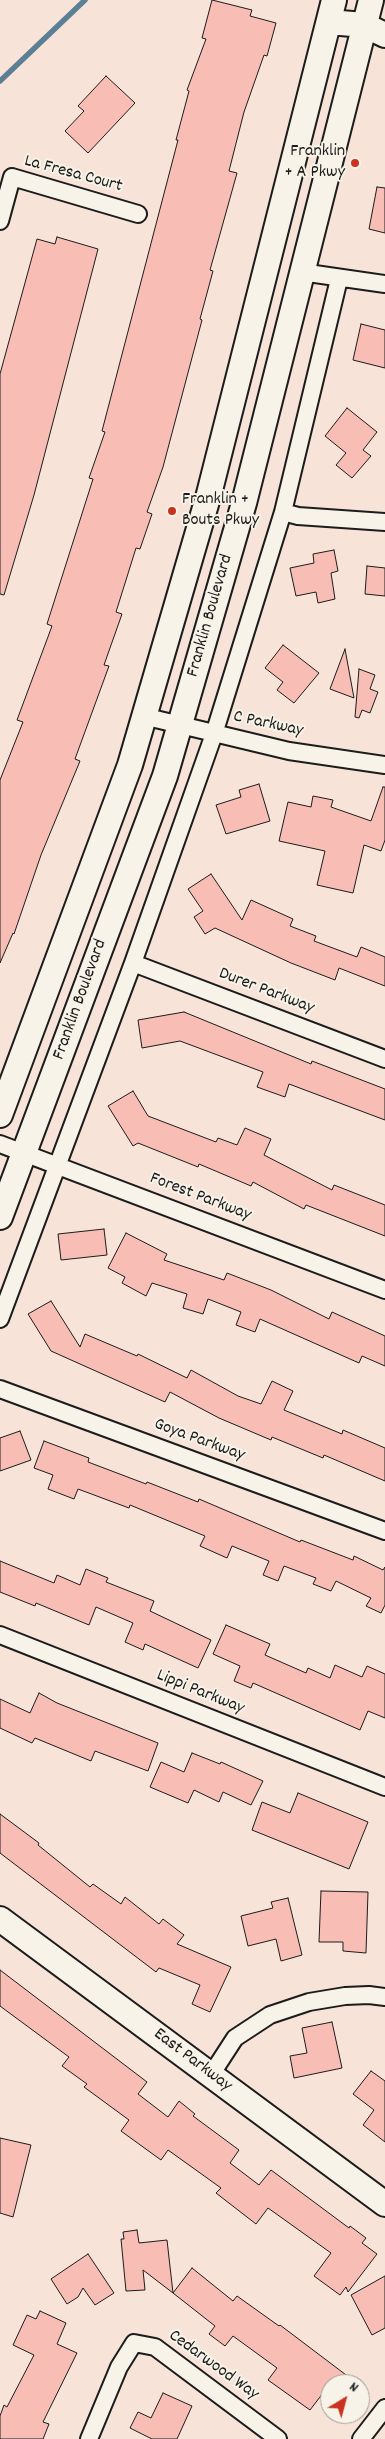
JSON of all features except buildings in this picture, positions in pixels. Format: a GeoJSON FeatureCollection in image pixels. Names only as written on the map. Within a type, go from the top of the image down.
{"type":"FeatureCollection","features":[{"type":"Feature","properties":{"kind":"main road","name":"Franklin Boulevard"},"geometry":{"type":"LineString","coordinates":[[0,1217],[165,776],[244,503],[301,272],[378,27],[371,0]]}},
{"type":"Feature","properties":{"kind":"main road","name":"Franklin Boulevard"},"geometry":{"type":"LineString","coordinates":[[0,1115],[130,765],[209,494],[331,11]]}},
{"type":"Feature","properties":{"kind":"main road"},"geometry":{"type":"LineString","coordinates":[[331,11],[378,27]]}},
{"type":"Feature","properties":{"kind":"main road","name":"East Parkway"},"geometry":{"type":"LineString","coordinates":[[0,1918],[385,2204]]}},
{"type":"Feature","properties":{"kind":"street","name":"La Fresa Court"},"geometry":{"type":"LineString","coordinates":[[0,222],[12,177],[138,214]]}},
{"type":"Feature","properties":{"kind":"street"},"geometry":{"type":"LineString","coordinates":[[301,272],[339,279],[385,284]]}},
{"type":"Feature","properties":{"kind":"street"},"geometry":{"type":"LineString","coordinates":[[0,1320],[133,962],[214,734],[283,512],[339,279]]}},
{"type":"Feature","properties":{"kind":"street"},"geometry":{"type":"LineString","coordinates":[[283,512],[298,516],[385,522]]}},
{"type":"Feature","properties":{"kind":"street","name":"C Parkway"},"geometry":{"type":"LineString","coordinates":[[143,716],[178,726],[289,751],[385,765]]}},
{"type":"Feature","properties":{"kind":"street","name":"Durer Parkway"},"geometry":{"type":"LineString","coordinates":[[133,962],[385,1059]]}},
{"type":"Feature","properties":{"kind":"street","name":"Forest Parkway"},"geometry":{"type":"LineString","coordinates":[[0,1144],[385,1290]]}},
{"type":"Feature","properties":{"kind":"street","name":"Goya Parkway"},"geometry":{"type":"LineString","coordinates":[[0,1389],[385,1531]]}},
{"type":"Feature","properties":{"kind":"street","name":"Lippi Parkway"},"geometry":{"type":"LineString","coordinates":[[0,1635],[385,1787]]}},
{"type":"Feature","properties":{"kind":"street"},"geometry":{"type":"LineString","coordinates":[[211,2075],[235,2038],[270,2015],[309,2002],[369,1995],[385,1997]]}},
{"type":"Feature","properties":{"kind":"street","name":"Cedarwood Way"},"geometry":{"type":"LineString","coordinates":[[89,2439],[119,2367],[134,2343],[156,2346],[278,2439]]}},
{"type":"Feature","properties":{"kind":"street"},"geometry":{"type":"LineString","coordinates":[[360,2439],[385,2408]]}},
{"type":"Feature","properties":{"kind":"waterway"},"geometry":{"type":"LineString","coordinates":[[0,81],[85,0]]}},
{"type":"Feature","properties":{"kind":"place","name":"Franklin + A Pkwy"},"geometry":{"type":"Point","coordinates":[355,163]}},
{"type":"Feature","properties":{"kind":"place","name":"Franklin + Bouts Pkwy"},"geometry":{"type":"Point","coordinates":[172,511]}}]}
